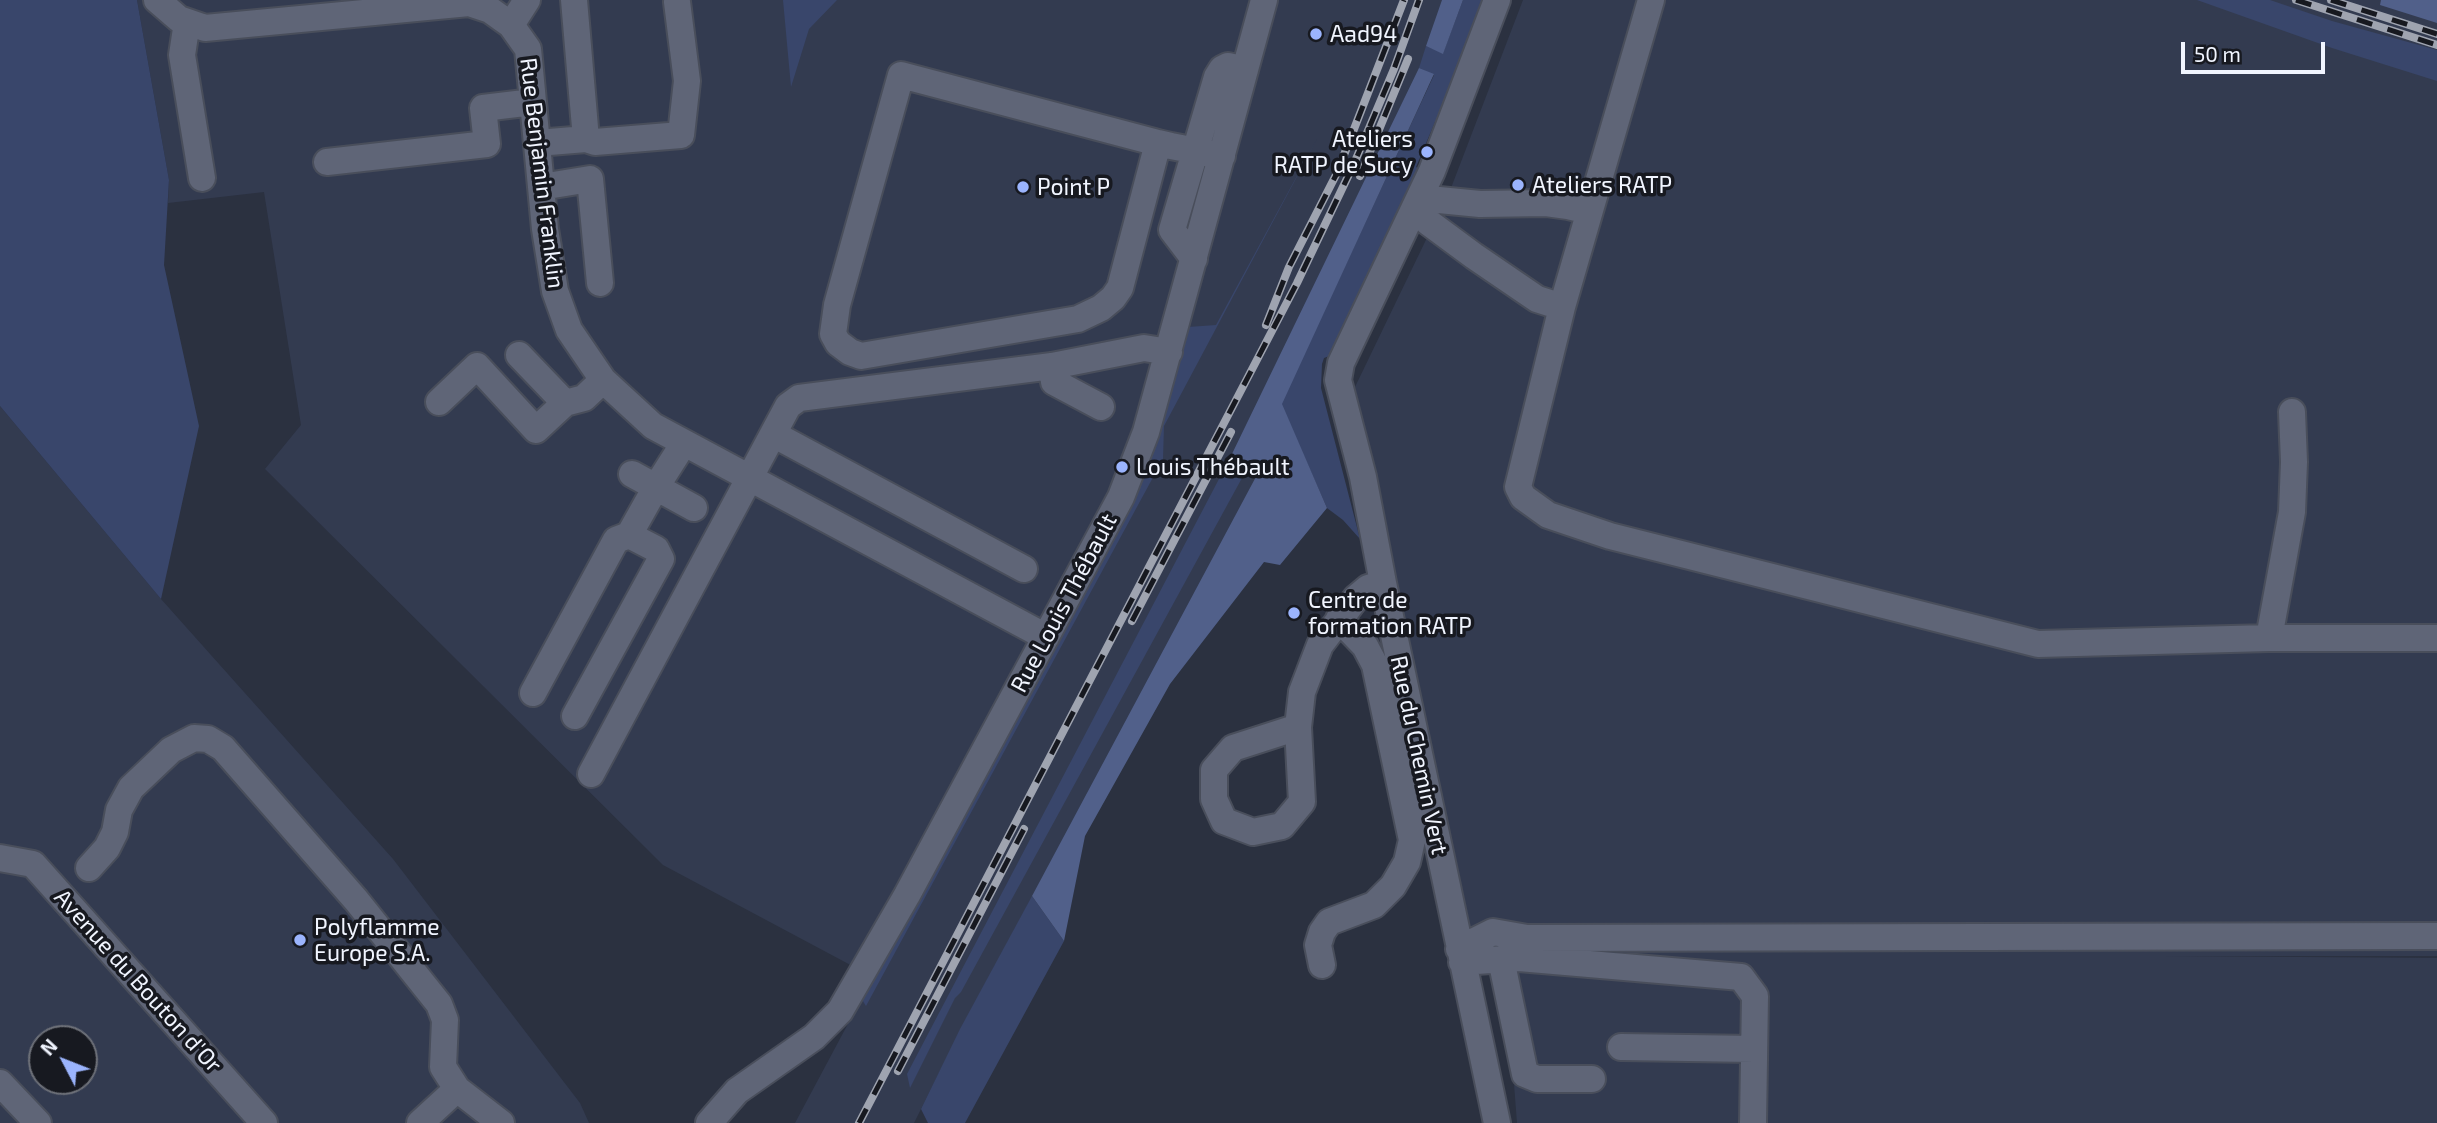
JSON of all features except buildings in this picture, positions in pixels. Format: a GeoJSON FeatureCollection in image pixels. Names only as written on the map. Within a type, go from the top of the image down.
{"type":"FeatureCollection","features":[{"type":"Feature","properties":{"kind":"street"},"geometry":{"type":"LineString","coordinates":[[157,0],[179,19],[187,22],[182,55],[202,178]]}},
{"type":"Feature","properties":{"kind":"street"},"geometry":{"type":"LineString","coordinates":[[510,25],[527,0]]}},
{"type":"Feature","properties":{"kind":"street"},"geometry":{"type":"LineString","coordinates":[[574,0],[586,139]]}},
{"type":"Feature","properties":{"kind":"street","name":"Rue Louis Thébault"},"geometry":{"type":"LineString","coordinates":[[709,1123],[737,1091],[814,1037],[840,1011],[907,895],[1121,497],[1146,432],[1265,0]]}},
{"type":"Feature","properties":{"kind":"street","name":"Rue du Chemin Vert"},"geometry":{"type":"LineString","coordinates":[[1497,0],[1448,132],[1339,372],[1339,390],[1363,477],[1460,956],[1497,1123]]}},
{"type":"Feature","properties":{"kind":"street"},"geometry":{"type":"LineString","coordinates":[[1651,0],[1562,307],[1518,487],[1523,497],[1548,514],[1610,536],[2038,645],[2269,638],[2437,638]]}},
{"type":"Feature","properties":{"kind":"street"},"geometry":{"type":"LineString","coordinates":[[537,143],[586,139],[595,142],[681,135],[687,81],[677,2]]}},
{"type":"Feature","properties":{"kind":"street","name":"Rue Benjamin Franklin"},"geometry":{"type":"LineString","coordinates":[[187,22],[205,27],[469,3],[491,10],[510,25],[528,49],[541,187],[555,290],[569,330],[603,380],[653,426],[1046,637]]}},
{"type":"Feature","properties":{"kind":"street"},"geometry":{"type":"LineString","coordinates":[[1194,259],[1171,230],[1217,77],[1222,69],[1228,66],[1245,70]]}},
{"type":"Feature","properties":{"kind":"street"},"geometry":{"type":"LineString","coordinates":[[1158,143],[1120,288],[1101,308],[1078,319],[861,355],[849,352],[838,343],[833,334],[834,321],[901,75],[1158,143],[1222,156]]}},
{"type":"Feature","properties":{"kind":"street"},"geometry":{"type":"LineString","coordinates":[[327,162],[487,144],[483,108],[533,102]]}},
{"type":"Feature","properties":{"kind":"street"},"geometry":{"type":"LineString","coordinates":[[541,187],[590,179],[600,283]]}},
{"type":"Feature","properties":{"kind":"street"},"geometry":{"type":"LineString","coordinates":[[1562,307],[1537,299],[1474,256],[1429,222],[1417,203],[1439,200],[1480,204],[1546,203],[1589,211]]}},
{"type":"Feature","properties":{"kind":"street"},"geometry":{"type":"LineString","coordinates":[[590,774],[788,406],[799,398],[1052,366],[1144,348],[1168,352]]}},
{"type":"Feature","properties":{"kind":"street"},"geometry":{"type":"LineString","coordinates":[[519,355],[565,403]]}},
{"type":"Feature","properties":{"kind":"street"},"geometry":{"type":"LineString","coordinates":[[439,402],[477,366],[536,430],[565,403],[583,398],[603,380]]}},
{"type":"Feature","properties":{"kind":"street"},"geometry":{"type":"LineString","coordinates":[[1052,366],[1054,382],[1101,407]]}},
{"type":"Feature","properties":{"kind":"street"},"geometry":{"type":"LineString","coordinates":[[2269,638],[2292,512],[2294,462],[2291,412]]}},
{"type":"Feature","properties":{"kind":"street"},"geometry":{"type":"LineString","coordinates":[[774,434],[1024,569]]}},
{"type":"Feature","properties":{"kind":"street"},"geometry":{"type":"LineString","coordinates":[[533,693],[615,540],[629,535],[684,443]]}},
{"type":"Feature","properties":{"kind":"street"},"geometry":{"type":"LineString","coordinates":[[632,474],[694,508]]}},
{"type":"Feature","properties":{"kind":"street"},"geometry":{"type":"LineString","coordinates":[[575,716],[661,559],[656,549],[629,535]]}},
{"type":"Feature","properties":{"kind":"street"},"geometry":{"type":"LineString","coordinates":[[1298,727],[1303,692],[1320,645],[1356,598],[1368,588],[1383,583]]}},
{"type":"Feature","properties":{"kind":"street"},"geometry":{"type":"LineString","coordinates":[[1322,965],[1318,945],[1329,922],[1374,905],[1393,886],[1407,862],[1412,840],[1375,665],[1366,646],[1339,619]]}},
{"type":"Feature","properties":{"kind":"street"},"geometry":{"type":"LineString","coordinates":[[89,868],[107,848],[131,788],[171,750],[194,738],[208,739],[223,748],[356,900],[439,1004],[445,1020],[443,1067],[457,1090],[501,1123]]}},
{"type":"Feature","properties":{"kind":"street","name":"Avenue du Bouton d'Or"},"geometry":{"type":"LineString","coordinates":[[0,858],[33,864],[264,1123]]}},
{"type":"Feature","properties":{"kind":"street"},"geometry":{"type":"LineString","coordinates":[[1460,956],[1493,932],[1527,938],[2437,936]]}},
{"type":"Feature","properties":{"kind":"street"},"geometry":{"type":"LineString","coordinates":[[1460,956],[1519,958],[1741,977],[1755,996],[1753,1123]]}},
{"type":"Feature","properties":{"kind":"street"},"geometry":{"type":"LineString","coordinates":[[1501,959],[1525,1074],[1536,1079],[1592,1079]]}},
{"type":"Feature","properties":{"kind":"street"},"geometry":{"type":"LineString","coordinates":[[1621,1047],[1754,1049]]}},
{"type":"Feature","properties":{"kind":"street"},"geometry":{"type":"LineString","coordinates":[[0,1083],[38,1123]]}},
{"type":"Feature","properties":{"kind":"street"},"geometry":{"type":"LineString","coordinates":[[424,1122],[457,1090]]}},
{"type":"Feature","properties":{"kind":"shaded area"},"geometry":{"type":"Polygon","coordinates":[[[0,0],[137,0],[169,180],[164,265],[199,426],[161,599],[0,406],[0,0]]]}},
{"type":"Feature","properties":{"kind":"shaded area"},"geometry":{"type":"Polygon","coordinates":[[[137,0],[1461,0],[1325,353],[962,1027],[914,1123],[795,1123],[873,977],[663,865],[265,469],[301,425],[264,192],[168,203],[169,180],[137,0]]]}},
{"type":"Feature","properties":{"kind":"shaded area"},"geometry":{"type":"Polygon","coordinates":[[[783,0],[837,0],[809,29],[791,87],[783,0]]]}},
{"type":"Feature","properties":{"kind":"shaded area"},"geometry":{"type":"Polygon","coordinates":[[[1442,0],[1463,0],[1443,54],[1426,46],[1442,0]]]}},
{"type":"Feature","properties":{"kind":"shaded area"},"geometry":{"type":"Polygon","coordinates":[[[1463,0],[1487,0],[1441,123],[1435,122],[1416,167],[1422,170],[1332,355],[1324,358],[1322,364],[1321,388],[1360,539],[1343,520],[1327,508],[1281,404],[1434,75],[1419,68],[1426,46],[1443,53],[1463,0]]]}},
{"type":"Feature","properties":{"kind":"shaded area"},"geometry":{"type":"Polygon","coordinates":[[[1523,0],[2437,0],[2437,956],[2165,956],[2437,958],[2437,1123],[1517,1123],[1504,954],[1471,930],[1355,387],[1451,188],[1523,0]]]}},
{"type":"Feature","properties":{"kind":"shaded area"},"geometry":{"type":"Polygon","coordinates":[[[2197,0],[2270,0],[2332,21],[2437,50],[2437,81],[2332,48],[2197,0]]]}},
{"type":"Feature","properties":{"kind":"shaded area"},"geometry":{"type":"Polygon","coordinates":[[[2381,0],[2437,0],[2437,23],[2380,5],[2381,0]]]}},
{"type":"Feature","properties":{"kind":"shaded area"},"geometry":{"type":"Polygon","coordinates":[[[1419,68],[1434,74],[1282,404],[1327,508],[1280,565],[1264,562],[1170,684],[1085,836],[1064,941],[1032,896],[1258,473],[1230,458],[1419,68]]]}},
{"type":"Feature","properties":{"kind":"shaded area"},"geometry":{"type":"Polygon","coordinates":[[[1317,139],[1164,426],[1163,459],[866,1006],[861,998],[1144,478],[1188,327],[1216,325],[1317,139]]]}},
{"type":"Feature","properties":{"kind":"shaded area"},"geometry":{"type":"Polygon","coordinates":[[[0,406],[161,599],[393,859],[580,1103],[589,1123],[0,1123],[0,406]]]}},
{"type":"Feature","properties":{"kind":"shaded area"},"geometry":{"type":"Polygon","coordinates":[[[1230,458],[1248,467],[961,992],[955,998],[910,1088],[907,1074],[1230,458]]]}},
{"type":"Feature","properties":{"kind":"shaded area"},"geometry":{"type":"Polygon","coordinates":[[[1032,896],[1064,941],[965,1123],[928,1123],[921,1109],[960,1029],[1032,896]]]}},
{"type":"Feature","properties":{"kind":"railway"},"geometry":{"type":"LineString","coordinates":[[1266,325],[1289,267],[1337,173],[1404,0]]}},
{"type":"Feature","properties":{"kind":"railway"},"geometry":{"type":"LineString","coordinates":[[859,1123],[1297,283],[1353,166],[1394,69],[1419,0]]}},
{"type":"Feature","properties":{"kind":"railway"},"geometry":{"type":"LineString","coordinates":[[2296,0],[2437,45]]}},
{"type":"Feature","properties":{"kind":"railway"},"geometry":{"type":"LineString","coordinates":[[2331,0],[2437,34]]}},
{"type":"Feature","properties":{"kind":"railway"},"geometry":{"type":"LineString","coordinates":[[1360,176],[1408,59]]}},
{"type":"Feature","properties":{"kind":"railway"},"geometry":{"type":"LineString","coordinates":[[1132,621],[1231,432]]}},
{"type":"Feature","properties":{"kind":"railway"},"geometry":{"type":"LineString","coordinates":[[898,1071],[1024,829]]}},
{"type":"Feature","properties":{"kind":"place","name":"Aad94"},"geometry":{"type":"Point","coordinates":[1316,34]}},
{"type":"Feature","properties":{"kind":"place","name":"Ateliers RATP de Sucy"},"geometry":{"type":"Point","coordinates":[1427,152]}},
{"type":"Feature","properties":{"kind":"place","name":"Ateliers RATP"},"geometry":{"type":"Point","coordinates":[1518,185]}},
{"type":"Feature","properties":{"kind":"place","name":"Point P"},"geometry":{"type":"Point","coordinates":[1023,187]}},
{"type":"Feature","properties":{"kind":"place","name":"Louis Thébault"},"geometry":{"type":"Point","coordinates":[1122,467]}},
{"type":"Feature","properties":{"kind":"place","name":"Centre de formation RATP"},"geometry":{"type":"Point","coordinates":[1294,613]}},
{"type":"Feature","properties":{"kind":"place","name":"Polyflamme Europe S.A."},"geometry":{"type":"Point","coordinates":[300,940]}}]}
